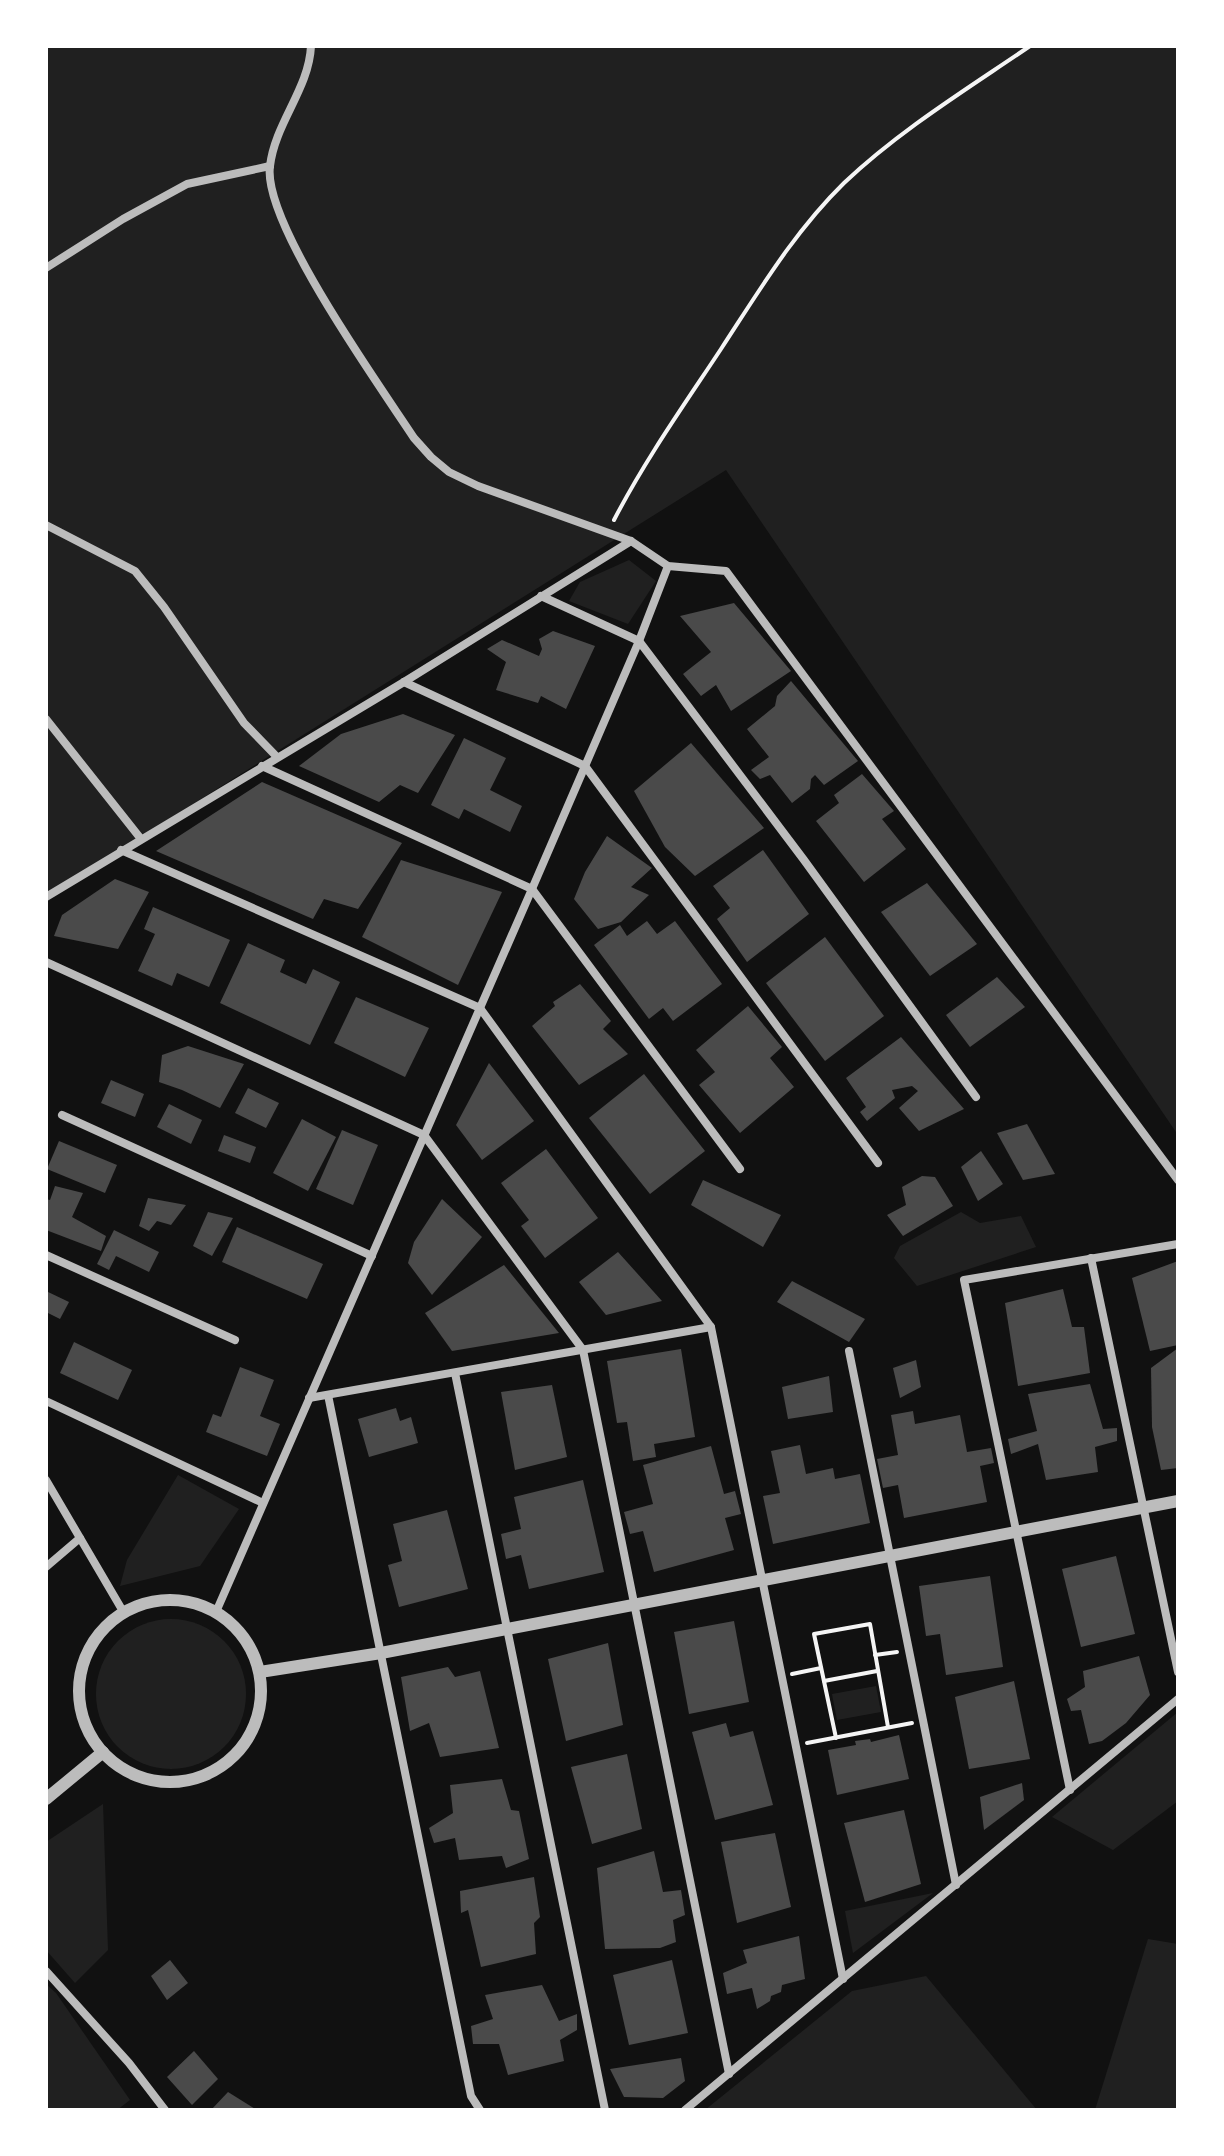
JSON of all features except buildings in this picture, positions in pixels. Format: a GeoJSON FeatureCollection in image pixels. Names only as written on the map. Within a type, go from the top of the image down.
{"type":"FeatureCollection","features":[{"type":"Feature","properties":{"kind":"street"},"geometry":{"type":"LineString","coordinates":[[311,46],[308,70],[274,144],[269,180],[272,195],[316,285],[406,427],[431,457],[449,472],[478,486],[631,541],[668,566],[726,571],[1178,1180]]}},
{"type":"Feature","properties":{"kind":"street"},"geometry":{"type":"LineString","coordinates":[[46,268],[123,219],[187,184],[270,166]]}},
{"type":"Feature","properties":{"kind":"street"},"geometry":{"type":"LineString","coordinates":[[46,525],[135,571],[164,607],[244,723],[277,757]]}},
{"type":"Feature","properties":{"kind":"street"},"geometry":{"type":"LineString","coordinates":[[46,897],[404,682],[631,541]]}},
{"type":"Feature","properties":{"kind":"street"},"geometry":{"type":"LineString","coordinates":[[216,1612],[532,889],[668,566]]}},
{"type":"Feature","properties":{"kind":"street"},"geometry":{"type":"LineString","coordinates":[[541,596],[639,641],[804,860],[976,1097]]}},
{"type":"Feature","properties":{"kind":"street"},"geometry":{"type":"LineString","coordinates":[[404,682],[585,766],[878,1163]]}},
{"type":"Feature","properties":{"kind":"street"},"geometry":{"type":"LineString","coordinates":[[46,719],[141,839]]}},
{"type":"Feature","properties":{"kind":"street"},"geometry":{"type":"LineString","coordinates":[[262,766],[532,889],[740,1169]]}},
{"type":"Feature","properties":{"kind":"street"},"geometry":{"type":"LineString","coordinates":[[121,850],[480,1008],[711,1327],[843,1979]]}},
{"type":"Feature","properties":{"kind":"street"},"geometry":{"type":"LineString","coordinates":[[46,962],[424,1135],[583,1350],[729,2074]]}},
{"type":"Feature","properties":{"kind":"street"},"geometry":{"type":"LineString","coordinates":[[62,1115],[372,1256]]}},
{"type":"Feature","properties":{"kind":"street"},"geometry":{"type":"LineString","coordinates":[[1070,1790],[964,1280],[1178,1244]]}},
{"type":"Feature","properties":{"kind":"street"},"geometry":{"type":"LineString","coordinates":[[46,1255],[235,1340]]}},
{"type":"Feature","properties":{"kind":"street"},"geometry":{"type":"LineString","coordinates":[[1091,1258],[1178,1672]]}},
{"type":"Feature","properties":{"kind":"street"},"geometry":{"type":"LineString","coordinates":[[309,1398],[711,1327]]}},
{"type":"Feature","properties":{"kind":"street"},"geometry":{"type":"LineString","coordinates":[[849,1351],[956,1885]]}},
{"type":"Feature","properties":{"kind":"street"},"geometry":{"type":"LineString","coordinates":[[455,1373],[605,2110]]}},
{"type":"Feature","properties":{"kind":"street"},"geometry":{"type":"LineString","coordinates":[[328,1395],[471,2096],[480,2110]]}},
{"type":"Feature","properties":{"kind":"street"},"geometry":{"type":"LineString","coordinates":[[46,1401],[263,1503]]}},
{"type":"Feature","properties":{"kind":"street"},"geometry":{"type":"LineString","coordinates":[[46,1480],[124,1613]]}},
{"type":"Feature","properties":{"kind":"street"},"geometry":{"type":"LineString","coordinates":[[260,1672],[381,1653],[1178,1501]]}},
{"type":"Feature","properties":{"kind":"street"},"geometry":{"type":"LineString","coordinates":[[46,1567],[80,1538]]}},
{"type":"Feature","properties":{"kind":"street"},"geometry":{"type":"LineString","coordinates":[[153,1601],[193,1603],[216,1612],[244,1637],[260,1672],[261,1700],[254,1727],[239,1750],[217,1768],[192,1779],[164,1781],[124,1769],[103,1752],[82,1714],[82,1670],[93,1643],[112,1621],[153,1601]]}},
{"type":"Feature","properties":{"kind":"street"},"geometry":{"type":"LineString","coordinates":[[685,2110],[1178,1699]]}},
{"type":"Feature","properties":{"kind":"street"},"geometry":{"type":"LineString","coordinates":[[46,1799],[103,1752]]}},
{"type":"Feature","properties":{"kind":"street"},"geometry":{"type":"LineString","coordinates":[[46,1971],[129,2063],[165,2110]]}},
{"type":"Feature","properties":{"kind":"path"},"geometry":{"type":"LineString","coordinates":[[608,533],[634,482],[770,273],[804,227],[843,184],[912,126],[1030,46]]}},
{"type":"Feature","properties":{"kind":"path"},"geometry":{"type":"LineString","coordinates":[[836,1738],[814,1634],[870,1624],[888,1727]]}},
{"type":"Feature","properties":{"kind":"path"},"geometry":{"type":"LineString","coordinates":[[875,1655],[908,1651]]}},
{"type":"Feature","properties":{"kind":"path"},"geometry":{"type":"LineString","coordinates":[[781,1676],[821,1668]]}},
{"type":"Feature","properties":{"kind":"path"},"geometry":{"type":"LineString","coordinates":[[824,1681],[878,1671]]}},
{"type":"Feature","properties":{"kind":"path"},"geometry":{"type":"LineString","coordinates":[[795,1745],[922,1721]]}},
{"type":"Feature","properties":{"kind":"shaded area"},"geometry":{"type":"Polygon","coordinates":[[[46,46],[1178,46],[1178,1135],[726,470],[46,896],[46,46]]]}},
{"type":"Feature","properties":{"kind":"shaded area"},"geometry":{"type":"Polygon","coordinates":[[[629,560],[656,581],[628,624],[569,601],[580,582],[629,560]]]}},
{"type":"Feature","properties":{"kind":"shaded area"},"geometry":{"type":"Polygon","coordinates":[[[961,1212],[980,1223],[1021,1216],[1036,1247],[917,1286],[894,1258],[900,1246],[961,1212]]]}},
{"type":"Feature","properties":{"kind":"shaded area"},"geometry":{"type":"Polygon","coordinates":[[[178,1475],[239,1509],[200,1566],[120,1586],[127,1560],[178,1475]]]}},
{"type":"Feature","properties":{"kind":"shaded area"},"geometry":{"type":"Polygon","coordinates":[[[171,1619],[200,1625],[224,1641],[240,1665],[246,1694],[240,1723],[224,1747],[200,1763],[171,1769],[142,1763],[118,1747],[102,1723],[96,1694],[102,1665],[118,1641],[142,1625],[171,1619]]]}},
{"type":"Feature","properties":{"kind":"shaded area"},"geometry":{"type":"Polygon","coordinates":[[[876,1686],[881,1712],[837,1720],[832,1694],[876,1686]]]}},
{"type":"Feature","properties":{"kind":"shaded area"},"geometry":{"type":"Polygon","coordinates":[[[1178,1712],[1178,1801],[1113,1850],[1052,1817],[1178,1712]]]}},
{"type":"Feature","properties":{"kind":"shaded area"},"geometry":{"type":"Polygon","coordinates":[[[103,1804],[108,1950],[75,1983],[46,1950],[46,1842],[103,1804]]]}},
{"type":"Feature","properties":{"kind":"shaded area"},"geometry":{"type":"Polygon","coordinates":[[[933,1893],[853,1953],[845,1911],[933,1893]]]}},
{"type":"Feature","properties":{"kind":"shaded area"},"geometry":{"type":"Polygon","coordinates":[[[1148,1939],[1178,1944],[1178,2110],[1095,2110],[1148,1939]]]}},
{"type":"Feature","properties":{"kind":"shaded area"},"geometry":{"type":"Polygon","coordinates":[[[926,1976],[1037,2110],[705,2110],[852,1991],[926,1976]]]}},
{"type":"Feature","properties":{"kind":"shaded area"},"geometry":{"type":"Polygon","coordinates":[[[46,1984],[56,1993],[130,2100],[117,2110],[46,2110],[46,1984]]]}}]}
